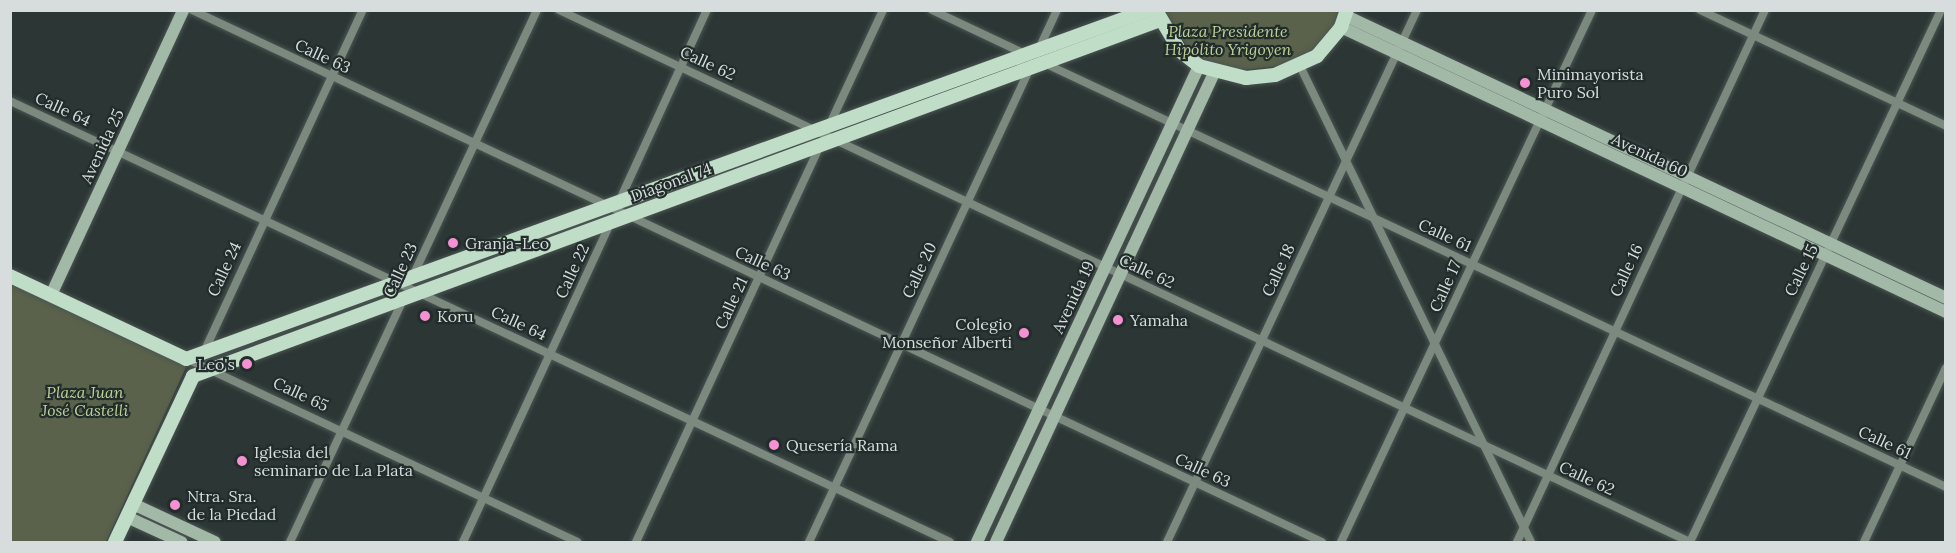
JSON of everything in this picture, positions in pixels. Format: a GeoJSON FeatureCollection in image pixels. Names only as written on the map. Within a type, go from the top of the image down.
{"type":"FeatureCollection","features":[{"type":"Feature","properties":{"kind":"main road","name":"Avenida 25"},"geometry":{"type":"LineString","coordinates":[[51,295],[183,10]]}},
{"type":"Feature","properties":{"kind":"main road","name":"Diagonal 74"},"geometry":{"type":"LineString","coordinates":[[1034,59],[1148,10]]}},
{"type":"Feature","properties":{"kind":"main road","name":"Diagonal 74"},"geometry":{"type":"LineString","coordinates":[[198,364],[616,210],[1159,15]]}},
{"type":"Feature","properties":{"kind":"main road"},"geometry":{"type":"LineString","coordinates":[[1159,15],[1180,51],[1199,66],[1214,73],[1246,78],[1300,66],[1345,18]]}},
{"type":"Feature","properties":{"kind":"main road","name":"Avenida 60"},"geometry":{"type":"LineString","coordinates":[[1345,18],[1399,48],[1827,249],[1946,298]]}},
{"type":"Feature","properties":{"kind":"main road","name":"Avenida 19"},"geometry":{"type":"LineString","coordinates":[[977,543],[1199,66]]}},
{"type":"Feature","properties":{"kind":"main road","name":"Avenida 19"},"geometry":{"type":"LineString","coordinates":[[996,543],[1214,73]]}},
{"type":"Feature","properties":{"kind":"main road","name":"Avenida 60"},"geometry":{"type":"LineString","coordinates":[[1827,249],[1946,312]]}},
{"type":"Feature","properties":{"kind":"main road","name":"Calle 65"},"geometry":{"type":"LineString","coordinates":[[10,276],[198,364]]}},
{"type":"Feature","properties":{"kind":"main road","name":"Calle 24"},"geometry":{"type":"LineString","coordinates":[[115,543],[198,364]]}},
{"type":"Feature","properties":{"kind":"main road"},"geometry":{"type":"LineString","coordinates":[[133,504],[215,543]]}},
{"type":"Feature","properties":{"kind":"main road"},"geometry":{"type":"LineString","coordinates":[[127,517],[180,543]]}},
{"type":"Feature","properties":{"kind":"street","name":"Calle 63"},"geometry":{"type":"LineString","coordinates":[[192,10],[1322,543]]}},
{"type":"Feature","properties":{"kind":"street","name":"Calle 24"},"geometry":{"type":"LineString","coordinates":[[198,364],[363,10]]}},
{"type":"Feature","properties":{"kind":"street","name":"Calle 23"},"geometry":{"type":"LineString","coordinates":[[290,543],[537,10]]}},
{"type":"Feature","properties":{"kind":"street","name":"Calle 62"},"geometry":{"type":"LineString","coordinates":[[559,10],[1690,542]]}},
{"type":"Feature","properties":{"kind":"street","name":"Calle 22"},"geometry":{"type":"LineString","coordinates":[[463,543],[707,10]]}},
{"type":"Feature","properties":{"kind":"street","name":"Calle 21"},"geometry":{"type":"LineString","coordinates":[[636,543],[884,10]]}},
{"type":"Feature","properties":{"kind":"street","name":"Calle 61"},"geometry":{"type":"LineString","coordinates":[[932,10],[1946,487]]}},
{"type":"Feature","properties":{"kind":"street","name":"Calle 20"},"geometry":{"type":"LineString","coordinates":[[809,543],[1057,10]]}},
{"type":"Feature","properties":{"kind":"street","name":"Calle 18"},"geometry":{"type":"LineString","coordinates":[[1167,543],[1417,10]]}},
{"type":"Feature","properties":{"kind":"street","name":"Calle 17"},"geometry":{"type":"LineString","coordinates":[[1341,543],[1592,10]]}},
{"type":"Feature","properties":{"kind":"street"},"geometry":{"type":"LineString","coordinates":[[1700,10],[1946,126]]}},
{"type":"Feature","properties":{"kind":"street","name":"Calle 16"},"geometry":{"type":"LineString","coordinates":[[1517,543],[1765,10]]}},
{"type":"Feature","properties":{"kind":"street","name":"Calle 15"},"geometry":{"type":"LineString","coordinates":[[1690,542],[1941,10]]}},
{"type":"Feature","properties":{"kind":"street"},"geometry":{"type":"LineString","coordinates":[[1300,66],[1531,543]]}},
{"type":"Feature","properties":{"kind":"street","name":"Calle 64"},"geometry":{"type":"LineString","coordinates":[[10,100],[950,543]]}},
{"type":"Feature","properties":{"kind":"street","name":"Calle 65"},"geometry":{"type":"LineString","coordinates":[[198,364],[578,543]]}},
{"type":"Feature","properties":{"kind":"street"},"geometry":{"type":"LineString","coordinates":[[1864,543],[1946,368]]}},
{"type":"Feature","properties":{"kind":"green space","name":"Plaza Presidente Hipólito Yrigoyen"},"geometry":{"type":"Polygon","coordinates":[[[1161,11],[1341,11],[1333,29],[1299,64],[1223,72],[1197,59],[1161,11]]]}},
{"type":"Feature","properties":{"kind":"green space","name":"Plaza Juan José Castelli"},"geometry":{"type":"Polygon","coordinates":[[[11,282],[187,365],[106,542],[11,542],[11,282]]]}},
{"type":"Feature","properties":{"kind":"place","name":"Minimayorista Puro Sol"},"geometry":{"type":"Point","coordinates":[1525,83]}},
{"type":"Feature","properties":{"kind":"place","name":"Granja-Leo"},"geometry":{"type":"Point","coordinates":[453,243]}},
{"type":"Feature","properties":{"kind":"place","name":"Koru"},"geometry":{"type":"Point","coordinates":[425,316]}},
{"type":"Feature","properties":{"kind":"place","name":"Yamaha"},"geometry":{"type":"Point","coordinates":[1118,320]}},
{"type":"Feature","properties":{"kind":"place","name":"Colegio Monseñor Alberti"},"geometry":{"type":"Point","coordinates":[1024,333]}},
{"type":"Feature","properties":{"kind":"place","name":"Leo's"},"geometry":{"type":"Point","coordinates":[247,364]}},
{"type":"Feature","properties":{"kind":"place","name":"Quesería Rama"},"geometry":{"type":"Point","coordinates":[774,445]}},
{"type":"Feature","properties":{"kind":"place","name":"Iglesia del seminario de La Plata"},"geometry":{"type":"Point","coordinates":[242,461]}},
{"type":"Feature","properties":{"kind":"place","name":"Ntra. Sra. de la Piedad"},"geometry":{"type":"Point","coordinates":[175,505]}}]}
